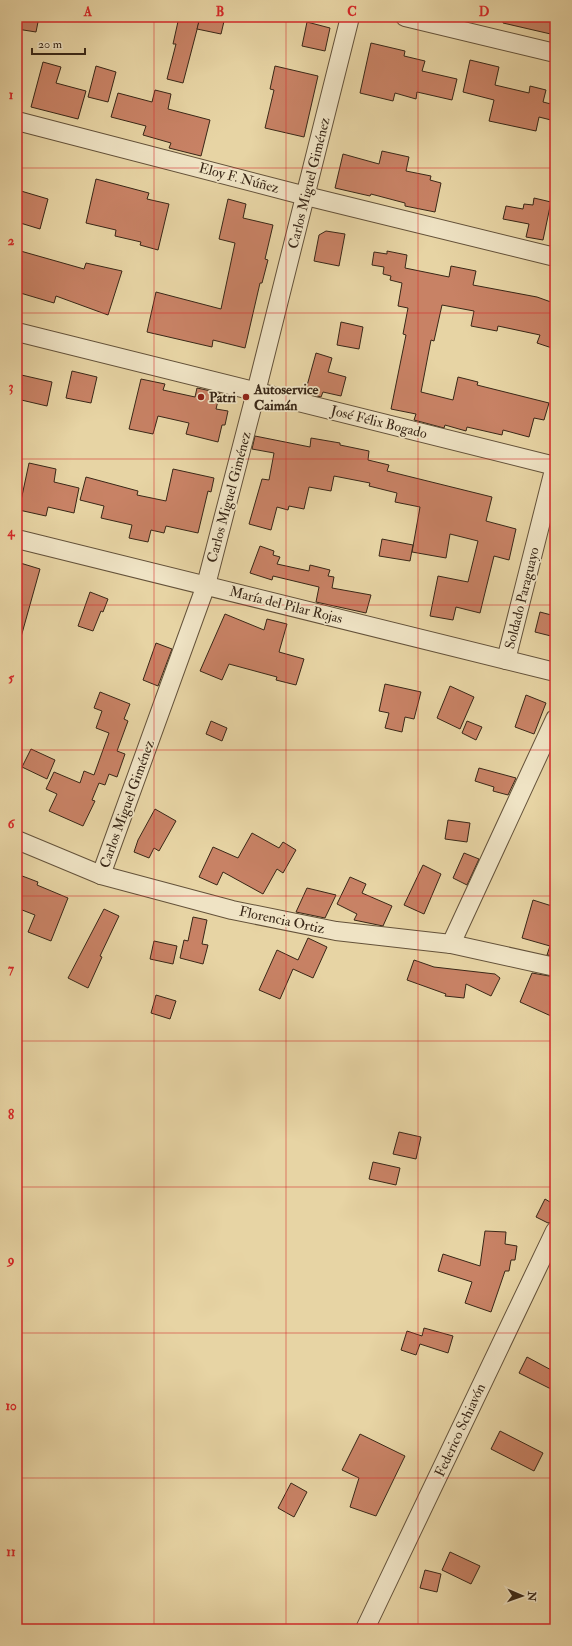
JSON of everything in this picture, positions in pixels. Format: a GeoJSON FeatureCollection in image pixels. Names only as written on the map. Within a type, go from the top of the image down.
{"type":"FeatureCollection","features":[{"type":"Feature","properties":{"kind":"street","name":"Carlos Miguel Giménez"},"geometry":{"type":"LineString","coordinates":[[101,875],[206,585],[306,196],[350,17]]}},
{"type":"Feature","properties":{"kind":"street"},"geometry":{"type":"LineString","coordinates":[[405,17],[555,53]]}},
{"type":"Feature","properties":{"kind":"street","name":"Eloy F. Núñez"},"geometry":{"type":"LineString","coordinates":[[17,121],[306,196],[555,257]]}},
{"type":"Feature","properties":{"kind":"street","name":"José Félix Bogado"},"geometry":{"type":"LineString","coordinates":[[17,332],[555,466]]}},
{"type":"Feature","properties":{"kind":"street","name":"Soldado Paraguayo"},"geometry":{"type":"LineString","coordinates":[[506,660],[555,466]]}},
{"type":"Feature","properties":{"kind":"street","name":"María del Pilar Rojas"},"geometry":{"type":"LineString","coordinates":[[17,539],[555,672]]}},
{"type":"Feature","properties":{"kind":"street"},"geometry":{"type":"LineString","coordinates":[[451,944],[555,719]]}},
{"type":"Feature","properties":{"kind":"street","name":"Florencia Ortiz"},"geometry":{"type":"LineString","coordinates":[[17,840],[101,875],[232,910],[336,931],[451,944],[555,967]]}},
{"type":"Feature","properties":{"kind":"street","name":"Federico Schiavón"},"geometry":{"type":"LineString","coordinates":[[365,1629],[555,1231]]}},
{"type":"Feature","properties":{"kind":"building"},"geometry":{"type":"Polygon","coordinates":[[[17,17],[39,17],[36,32],[17,29],[17,17]]]}},
{"type":"Feature","properties":{"kind":"building"},"geometry":{"type":"Polygon","coordinates":[[[179,17],[199,22],[183,83],[167,79],[176,44],[173,44],[179,17]]]}},
{"type":"Feature","properties":{"kind":"building"},"geometry":{"type":"Polygon","coordinates":[[[200,17],[225,17],[221,34],[197,29],[200,17]]]}},
{"type":"Feature","properties":{"kind":"building"},"geometry":{"type":"Polygon","coordinates":[[[503,17],[555,17],[555,35],[503,23],[503,17]]]}},
{"type":"Feature","properties":{"kind":"building"},"geometry":{"type":"Polygon","coordinates":[[[307,22],[330,28],[325,51],[302,46],[307,22]]]}},
{"type":"Feature","properties":{"kind":"building"},"geometry":{"type":"Polygon","coordinates":[[[371,43],[405,51],[404,56],[425,61],[422,71],[457,79],[452,100],[417,92],[416,99],[395,93],[393,101],[360,93],[371,43]]]}},
{"type":"Feature","properties":{"kind":"building"},"geometry":{"type":"Polygon","coordinates":[[[470,60],[499,67],[495,85],[529,93],[530,86],[546,90],[543,102],[555,105],[551,120],[539,117],[536,131],[489,121],[494,100],[463,92],[470,60]]]}},
{"type":"Feature","properties":{"kind":"building"},"geometry":{"type":"Polygon","coordinates":[[[43,62],[61,67],[56,83],[86,91],[78,119],[31,107],[43,62]]]}},
{"type":"Feature","properties":{"kind":"building"},"geometry":{"type":"Polygon","coordinates":[[[96,66],[116,72],[108,102],[88,97],[96,66]]]}},
{"type":"Feature","properties":{"kind":"building"},"geometry":{"type":"Polygon","coordinates":[[[275,66],[318,76],[304,137],[265,128],[274,90],[270,89],[275,66]]]}},
{"type":"Feature","properties":{"kind":"building"},"geometry":{"type":"Polygon","coordinates":[[[155,90],[171,94],[168,109],[210,120],[201,156],[169,148],[171,143],[143,135],[146,126],[111,117],[118,93],[152,102],[155,90]]]}},
{"type":"Feature","properties":{"kind":"building"},"geometry":{"type":"Polygon","coordinates":[[[382,151],[409,157],[406,171],[431,176],[430,180],[441,183],[435,212],[405,206],[405,203],[371,194],[370,196],[335,188],[343,154],[379,164],[382,151]]]}},
{"type":"Feature","properties":{"kind":"building"},"geometry":{"type":"Polygon","coordinates":[[[96,179],[149,193],[147,199],[169,204],[158,250],[140,245],[141,242],[115,236],[116,230],[86,223],[96,179]]]}},
{"type":"Feature","properties":{"kind":"building"},"geometry":{"type":"Polygon","coordinates":[[[21,191],[48,199],[40,229],[17,222],[17,205],[21,191]]]}},
{"type":"Feature","properties":{"kind":"building"},"geometry":{"type":"Polygon","coordinates":[[[534,198],[551,202],[543,240],[526,237],[529,224],[503,219],[506,206],[523,209],[524,204],[533,205],[534,198]]]}},
{"type":"Feature","properties":{"kind":"building"},"geometry":{"type":"Polygon","coordinates":[[[228,199],[246,204],[243,218],[273,225],[265,259],[268,260],[262,283],[260,283],[245,348],[213,340],[212,347],[147,332],[156,292],[221,309],[235,243],[219,239],[228,199]]]}},
{"type":"Feature","properties":{"kind":"building"},"geometry":{"type":"Polygon","coordinates":[[[326,231],[345,234],[339,266],[314,261],[319,235],[326,231]]]}},
{"type":"Feature","properties":{"kind":"building"},"geometry":{"type":"Polygon","coordinates":[[[17,250],[84,269],[86,263],[122,271],[108,315],[56,296],[54,303],[17,292],[17,250]]]}},
{"type":"Feature","properties":{"kind":"building"},"geometry":{"type":"Polygon","coordinates":[[[387,251],[407,255],[405,268],[449,277],[451,266],[476,271],[473,285],[537,297],[551,302],[553,298],[555,299],[555,349],[537,343],[540,335],[498,326],[497,331],[471,326],[474,311],[442,305],[434,341],[431,340],[421,392],[453,400],[458,377],[478,382],[477,385],[549,403],[544,420],[534,418],[529,437],[503,430],[502,435],[467,427],[466,431],[445,425],[444,428],[414,420],[416,414],[391,409],[406,335],[403,334],[408,308],[398,306],[402,283],[390,280],[391,276],[383,274],[384,267],[372,265],[374,252],[387,254],[387,251]]]}},
{"type":"Feature","properties":{"kind":"building"},"geometry":{"type":"Polygon","coordinates":[[[341,322],[363,327],[359,349],[337,345],[341,322]]]}},
{"type":"Feature","properties":{"kind":"building"},"geometry":{"type":"Polygon","coordinates":[[[316,353],[332,358],[328,372],[346,377],[341,396],[323,392],[321,397],[305,393],[316,353]]]}},
{"type":"Feature","properties":{"kind":"building"},"geometry":{"type":"Polygon","coordinates":[[[72,371],[97,377],[91,403],[66,398],[72,371]]]}},
{"type":"Feature","properties":{"kind":"building"},"geometry":{"type":"Polygon","coordinates":[[[17,374],[52,382],[47,406],[17,399],[17,374]]]}},
{"type":"Feature","properties":{"kind":"building"},"geometry":{"type":"Polygon","coordinates":[[[141,379],[165,384],[163,390],[195,397],[197,388],[220,393],[216,409],[228,411],[225,425],[222,425],[218,442],[186,434],[189,423],[158,416],[153,434],[129,429],[141,379]]]}},
{"type":"Feature","properties":{"kind":"building"},"geometry":{"type":"Polygon","coordinates":[[[255,436],[310,447],[311,438],[340,443],[340,445],[369,451],[368,460],[389,465],[387,471],[492,497],[486,521],[516,529],[509,560],[494,556],[480,613],[456,607],[453,620],[430,616],[438,576],[468,582],[478,541],[450,534],[446,558],[412,552],[420,507],[395,502],[397,493],[369,486],[370,483],[334,476],[331,491],[309,487],[304,509],[289,506],[288,510],[277,507],[271,530],[249,524],[262,479],[269,480],[274,453],[252,449],[255,436]]]}},
{"type":"Feature","properties":{"kind":"building"},"geometry":{"type":"Polygon","coordinates":[[[29,463],[56,469],[54,482],[79,488],[74,513],[48,507],[46,516],[19,510],[29,463]]]}},
{"type":"Feature","properties":{"kind":"building"},"geometry":{"type":"Polygon","coordinates":[[[173,469],[214,478],[211,492],[208,491],[198,533],[166,526],[164,533],[151,530],[148,542],[129,538],[132,525],[101,518],[104,506],[80,500],[86,477],[138,491],[137,495],[166,501],[173,469]]]}},
{"type":"Feature","properties":{"kind":"building"},"geometry":{"type":"Polygon","coordinates":[[[382,539],[413,545],[410,561],[379,556],[382,539]]]}},
{"type":"Feature","properties":{"kind":"building"},"geometry":{"type":"Polygon","coordinates":[[[260,546],[274,551],[273,555],[280,557],[277,564],[309,571],[310,565],[330,570],[328,576],[334,577],[332,588],[371,595],[366,613],[316,602],[319,587],[273,576],[272,580],[250,573],[260,546]]]}},
{"type":"Feature","properties":{"kind":"building"},"geometry":{"type":"Polygon","coordinates":[[[17,562],[40,569],[21,637],[17,636],[17,562]]]}},
{"type":"Feature","properties":{"kind":"building"},"geometry":{"type":"Polygon","coordinates":[[[90,592],[108,599],[103,612],[101,611],[93,631],[78,626],[90,592]]]}},
{"type":"Feature","properties":{"kind":"building"},"geometry":{"type":"Polygon","coordinates":[[[540,612],[555,616],[555,637],[535,632],[540,612]]]}},
{"type":"Feature","properties":{"kind":"building"},"geometry":{"type":"Polygon","coordinates":[[[225,614],[264,630],[267,619],[287,624],[279,652],[304,659],[296,685],[276,680],[277,677],[229,664],[222,680],[200,671],[225,614]]]}},
{"type":"Feature","properties":{"kind":"building"},"geometry":{"type":"Polygon","coordinates":[[[156,643],[172,649],[158,686],[143,680],[156,643]]]}},
{"type":"Feature","properties":{"kind":"building"},"geometry":{"type":"Polygon","coordinates":[[[385,684],[421,692],[414,719],[405,717],[402,732],[385,728],[389,713],[379,711],[385,684]]]}},
{"type":"Feature","properties":{"kind":"building"},"geometry":{"type":"Polygon","coordinates":[[[450,686],[474,697],[460,729],[437,718],[450,686]]]}},
{"type":"Feature","properties":{"kind":"building"},"geometry":{"type":"Polygon","coordinates":[[[100,692],[130,704],[124,719],[128,721],[117,751],[125,754],[117,777],[109,774],[105,785],[99,783],[92,800],[95,801],[83,826],[49,811],[57,794],[46,789],[54,772],[80,783],[84,771],[94,775],[109,733],[96,728],[102,711],[94,708],[100,692]]]}},
{"type":"Feature","properties":{"kind":"building"},"geometry":{"type":"Polygon","coordinates":[[[526,695],[546,703],[534,734],[515,727],[526,695]]]}},
{"type":"Feature","properties":{"kind":"building"},"geometry":{"type":"Polygon","coordinates":[[[211,721],[227,728],[222,741],[206,734],[211,721]]]}},
{"type":"Feature","properties":{"kind":"building"},"geometry":{"type":"Polygon","coordinates":[[[467,721],[482,727],[476,740],[462,733],[467,721]]]}},
{"type":"Feature","properties":{"kind":"building"},"geometry":{"type":"Polygon","coordinates":[[[31,749],[55,760],[47,779],[22,767],[31,749]]]}},
{"type":"Feature","properties":{"kind":"building"},"geometry":{"type":"Polygon","coordinates":[[[479,768],[516,778],[508,795],[493,791],[494,787],[475,781],[479,768]]]}},
{"type":"Feature","properties":{"kind":"building"},"geometry":{"type":"Polygon","coordinates":[[[155,809],[176,821],[159,851],[154,848],[149,858],[134,852],[138,840],[155,809]]]}},
{"type":"Feature","properties":{"kind":"building"},"geometry":{"type":"Polygon","coordinates":[[[448,820],[470,823],[467,842],[445,839],[448,820]]]}},
{"type":"Feature","properties":{"kind":"building"},"geometry":{"type":"Polygon","coordinates":[[[252,833],[279,848],[283,842],[296,850],[283,873],[277,869],[263,894],[223,872],[217,885],[199,877],[213,847],[238,858],[252,833]]]}},
{"type":"Feature","properties":{"kind":"building"},"geometry":{"type":"Polygon","coordinates":[[[464,853],[479,859],[467,885],[453,878],[464,853]]]}},
{"type":"Feature","properties":{"kind":"building"},"geometry":{"type":"Polygon","coordinates":[[[423,865],[441,874],[424,914],[404,905],[423,865]]]}},
{"type":"Feature","properties":{"kind":"building"},"geometry":{"type":"Polygon","coordinates":[[[17,874],[38,882],[37,885],[68,898],[51,941],[28,932],[35,915],[17,908],[17,874]]]}},
{"type":"Feature","properties":{"kind":"building"},"geometry":{"type":"Polygon","coordinates":[[[350,877],[366,884],[362,893],[392,906],[383,926],[354,920],[357,914],[337,904],[350,877]]]}},
{"type":"Feature","properties":{"kind":"building"},"geometry":{"type":"Polygon","coordinates":[[[307,888],[336,895],[325,918],[296,912],[307,888]]]}},
{"type":"Feature","properties":{"kind":"building"},"geometry":{"type":"Polygon","coordinates":[[[533,900],[555,907],[555,956],[547,955],[550,946],[522,938],[533,900]]]}},
{"type":"Feature","properties":{"kind":"building"},"geometry":{"type":"Polygon","coordinates":[[[104,909],[119,916],[100,956],[102,957],[88,988],[68,978],[104,909]]]}},
{"type":"Feature","properties":{"kind":"building"},"geometry":{"type":"Polygon","coordinates":[[[193,917],[207,920],[202,944],[208,945],[203,964],[180,958],[184,940],[188,941],[193,917]]]}},
{"type":"Feature","properties":{"kind":"building"},"geometry":{"type":"Polygon","coordinates":[[[308,938],[327,947],[313,978],[293,969],[280,999],[259,990],[277,950],[298,960],[308,938]]]}},
{"type":"Feature","properties":{"kind":"building"},"geometry":{"type":"Polygon","coordinates":[[[154,941],[177,946],[173,964],[150,959],[154,941]]]}},
{"type":"Feature","properties":{"kind":"building"},"geometry":{"type":"Polygon","coordinates":[[[414,960],[434,967],[495,974],[500,978],[491,996],[466,984],[464,998],[445,996],[446,994],[407,980],[414,960]]]}},
{"type":"Feature","properties":{"kind":"building"},"geometry":{"type":"Polygon","coordinates":[[[532,973],[555,977],[555,1014],[552,1012],[551,1016],[520,1002],[532,973]]]}},
{"type":"Feature","properties":{"kind":"building"},"geometry":{"type":"Polygon","coordinates":[[[156,995],[176,1001],[170,1019],[151,1013],[156,995]]]}},
{"type":"Feature","properties":{"kind":"building"},"geometry":{"type":"Polygon","coordinates":[[[399,1132],[421,1137],[416,1159],[393,1154],[399,1132]]]}},
{"type":"Feature","properties":{"kind":"building"},"geometry":{"type":"Polygon","coordinates":[[[373,1162],[400,1168],[396,1185],[369,1179],[373,1162]]]}},
{"type":"Feature","properties":{"kind":"building"},"geometry":{"type":"Polygon","coordinates":[[[545,1199],[555,1205],[555,1221],[548,1223],[536,1217],[545,1199]]]}},
{"type":"Feature","properties":{"kind":"building"},"geometry":{"type":"Polygon","coordinates":[[[485,1231],[506,1232],[505,1244],[517,1246],[515,1260],[511,1260],[509,1271],[505,1271],[491,1312],[465,1303],[472,1282],[438,1271],[443,1254],[480,1266],[485,1231]]]}},
{"type":"Feature","properties":{"kind":"building"},"geometry":{"type":"Polygon","coordinates":[[[424,1328],[453,1336],[448,1353],[420,1344],[416,1355],[401,1350],[407,1331],[422,1336],[424,1328]]]}},
{"type":"Feature","properties":{"kind":"building"},"geometry":{"type":"Polygon","coordinates":[[[527,1357],[555,1372],[555,1391],[519,1373],[527,1357]]]}},
{"type":"Feature","properties":{"kind":"building"},"geometry":{"type":"Polygon","coordinates":[[[500,1431],[543,1453],[534,1471],[491,1449],[500,1431]]]}},
{"type":"Feature","properties":{"kind":"building"},"geometry":{"type":"Polygon","coordinates":[[[360,1434],[405,1456],[376,1516],[350,1507],[359,1478],[342,1470],[360,1434]]]}},
{"type":"Feature","properties":{"kind":"building"},"geometry":{"type":"Polygon","coordinates":[[[291,1483],[307,1492],[294,1517],[278,1508],[291,1483]]]}},
{"type":"Feature","properties":{"kind":"building"},"geometry":{"type":"Polygon","coordinates":[[[450,1552],[480,1566],[471,1584],[442,1570],[450,1552]]]}},
{"type":"Feature","properties":{"kind":"building"},"geometry":{"type":"Polygon","coordinates":[[[425,1570],[441,1574],[437,1592],[420,1588],[425,1570]]]}},
{"type":"Feature","properties":{"kind":"place","name":"Patri"},"geometry":{"type":"Point","coordinates":[201,397]}},
{"type":"Feature","properties":{"kind":"place","name":"Autoservice Caimán"},"geometry":{"type":"Point","coordinates":[246,397]}}]}
